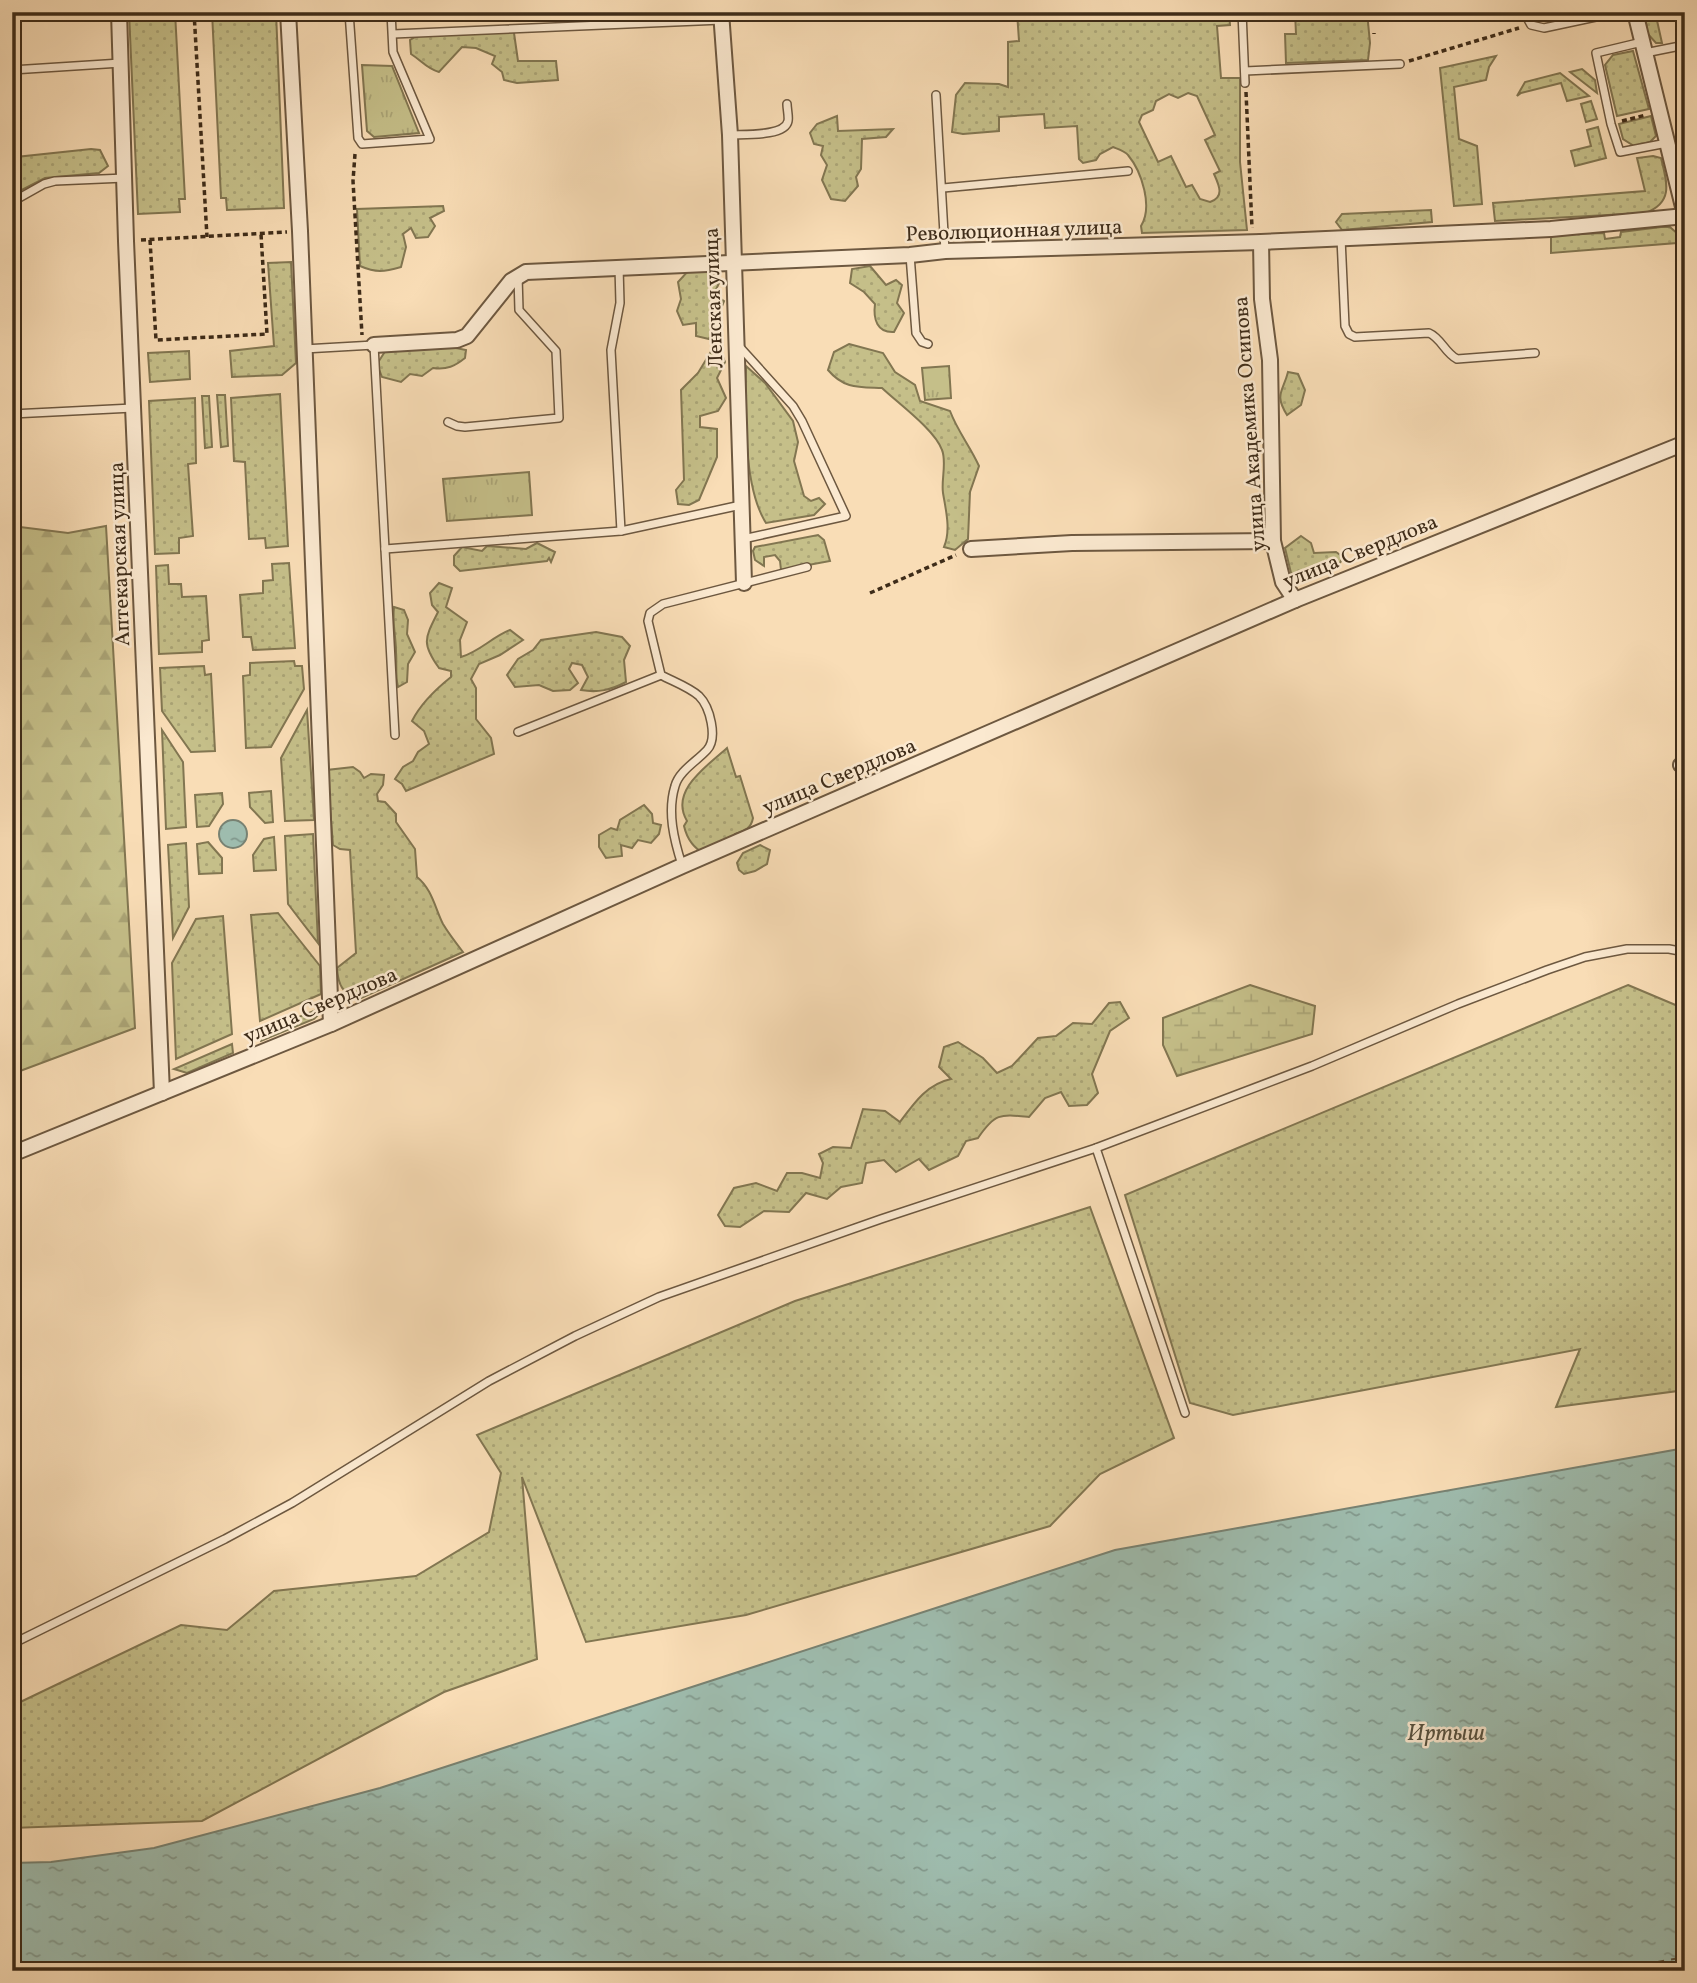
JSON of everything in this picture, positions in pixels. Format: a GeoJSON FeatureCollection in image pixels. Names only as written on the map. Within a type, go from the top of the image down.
{"type":"FeatureCollection","features":[{"type":"Feature","properties":{"kind":"street","name":"Аптекарская улица"},"geometry":{"type":"LineString","coordinates":[[119,12],[126,241],[162,1093]]}},
{"type":"Feature","properties":{"kind":"street"},"geometry":{"type":"LineString","coordinates":[[288,12],[331,1024]]}},
{"type":"Feature","properties":{"kind":"street"},"geometry":{"type":"LineString","coordinates":[[1635,12],[1682,189],[1685,215]]}},
{"type":"Feature","properties":{"kind":"street","name":"Ленская улица"},"geometry":{"type":"LineString","coordinates":[[721,16],[730,135],[744,583]]}},
{"type":"Feature","properties":{"kind":"street","name":"Революционная улица"},"geometry":{"type":"LineString","coordinates":[[518,276],[526,272],[910,255],[945,251],[1341,239],[1551,229],[1685,215]]}},
{"type":"Feature","properties":{"kind":"street","name":"улица Академика Осипова"},"geometry":{"type":"LineString","coordinates":[[1257,242],[1256,301],[1270,360],[1273,541],[1283,582],[1295,600]]}},
{"type":"Feature","properties":{"kind":"street"},"geometry":{"type":"LineString","coordinates":[[368,345],[457,340],[467,336],[518,276]]}},
{"type":"Feature","properties":{"kind":"street","name":"улица Свердлова"},"geometry":{"type":"LineString","coordinates":[[12,1154],[331,1024],[682,866],[1295,600],[1685,443]]}},
{"type":"Feature","properties":{"kind":"street"},"geometry":{"type":"LineString","coordinates":[[971,549],[1072,543],[1273,541]]}},
{"type":"Feature","properties":{"kind":"lane"},"geometry":{"type":"LineString","coordinates":[[349,12],[358,138],[362,144],[430,139],[393,52],[391,12]]}},
{"type":"Feature","properties":{"kind":"lane"},"geometry":{"type":"LineString","coordinates":[[1242,12],[1245,83]]}},
{"type":"Feature","properties":{"kind":"lane"},"geometry":{"type":"LineString","coordinates":[[1524,12],[1531,25],[1544,28],[1619,12]]}},
{"type":"Feature","properties":{"kind":"lane"},"geometry":{"type":"LineString","coordinates":[[393,34],[600,27],[721,16]]}},
{"type":"Feature","properties":{"kind":"lane"},"geometry":{"type":"LineString","coordinates":[[1668,143],[1620,152],[1611,124],[1597,53],[1685,45]]}},
{"type":"Feature","properties":{"kind":"lane"},"geometry":{"type":"LineString","coordinates":[[12,69],[121,63]]}},
{"type":"Feature","properties":{"kind":"lane"},"geometry":{"type":"LineString","coordinates":[[1245,71],[1400,64]]}},
{"type":"Feature","properties":{"kind":"lane"},"geometry":{"type":"LineString","coordinates":[[936,95],[945,251]]}},
{"type":"Feature","properties":{"kind":"lane"},"geometry":{"type":"LineString","coordinates":[[730,135],[777,131],[785,127],[788,121],[787,104]]}},
{"type":"Feature","properties":{"kind":"lane"},"geometry":{"type":"LineString","coordinates":[[943,188],[1128,171]]}},
{"type":"Feature","properties":{"kind":"lane"},"geometry":{"type":"LineString","coordinates":[[12,202],[44,184],[55,181],[125,178]]}},
{"type":"Feature","properties":{"kind":"lane"},"geometry":{"type":"LineString","coordinates":[[1341,239],[1345,326],[1349,334],[1355,337],[1429,333],[1457,359],[1535,353]]}},
{"type":"Feature","properties":{"kind":"lane"},"geometry":{"type":"LineString","coordinates":[[910,255],[916,333],[922,342],[929,344]]}},
{"type":"Feature","properties":{"kind":"lane"},"geometry":{"type":"LineString","coordinates":[[619,267],[620,303],[611,350],[621,531]]}},
{"type":"Feature","properties":{"kind":"lane"},"geometry":{"type":"LineString","coordinates":[[448,422],[465,427],[559,418],[556,351],[519,310],[518,276]]}},
{"type":"Feature","properties":{"kind":"lane"},"geometry":{"type":"LineString","coordinates":[[735,341],[793,406],[846,516],[742,539]]}},
{"type":"Feature","properties":{"kind":"lane"},"geometry":{"type":"LineString","coordinates":[[304,349],[368,345],[395,735]]}},
{"type":"Feature","properties":{"kind":"lane"},"geometry":{"type":"LineString","coordinates":[[12,414],[134,408]]}},
{"type":"Feature","properties":{"kind":"lane"},"geometry":{"type":"LineString","coordinates":[[12,492],[16,561]]}},
{"type":"Feature","properties":{"kind":"lane"},"geometry":{"type":"LineString","coordinates":[[384,549],[621,531],[741,505]]}},
{"type":"Feature","properties":{"kind":"lane"},"geometry":{"type":"LineString","coordinates":[[682,866],[671,824],[674,788],[684,772],[709,748],[713,733],[705,705],[698,695],[661,675],[648,621],[650,613],[663,604],[807,567]]}},
{"type":"Feature","properties":{"kind":"lane"},"geometry":{"type":"LineString","coordinates":[[518,732],[661,675]]}},
{"type":"Feature","properties":{"kind":"lane"},"geometry":{"type":"LineString","coordinates":[[12,1644],[281,1509],[489,1381],[575,1336],[659,1297],[881,1219],[1096,1148],[1312,1066],[1471,999],[1585,957],[1648,948],[1685,953]]}},
{"type":"Feature","properties":{"kind":"lane"},"geometry":{"type":"LineString","coordinates":[[1096,1148],[1185,1413]]}},
{"type":"Feature","properties":{"kind":"path"},"geometry":{"type":"LineString","coordinates":[[194,12],[207,237]]}},
{"type":"Feature","properties":{"kind":"path"},"geometry":{"type":"LineString","coordinates":[[1400,64],[1531,25]]}},
{"type":"Feature","properties":{"kind":"path"},"geometry":{"type":"LineString","coordinates":[[1245,83],[1257,242]]}},
{"type":"Feature","properties":{"kind":"path"},"geometry":{"type":"LineString","coordinates":[[1611,124],[1651,113]]}},
{"type":"Feature","properties":{"kind":"path"},"geometry":{"type":"LineString","coordinates":[[362,144],[354,156],[353,181],[368,345]]}},
{"type":"Feature","properties":{"kind":"path"},"geometry":{"type":"LineString","coordinates":[[126,241],[299,231]]}},
{"type":"Feature","properties":{"kind":"path"},"geometry":{"type":"LineString","coordinates":[[150,240],[156,340],[267,334],[261,233]]}},
{"type":"Feature","properties":{"kind":"path"},"geometry":{"type":"LineString","coordinates":[[870,593],[971,549]]}},
{"type":"Feature","properties":{"kind":"path"},"geometry":{"type":"LineString","coordinates":[[12,608],[16,561]]}},
{"type":"Feature","properties":{"kind":"green space"},"geometry":{"type":"Polygon","coordinates":[[[129,12],[175,12],[185,199],[179,199],[180,212],[138,214],[129,12]]]}},
{"type":"Feature","properties":{"kind":"green space"},"geometry":{"type":"Polygon","coordinates":[[[212,12],[276,12],[284,208],[227,210],[226,198],[221,198],[212,12]]]}},
{"type":"Feature","properties":{"kind":"green space"},"geometry":{"type":"Polygon","coordinates":[[[1017,12],[1229,12],[1230,25],[1217,26],[1221,78],[1240,78],[1240,162],[1247,230],[1142,233],[1146,200],[1138,171],[1128,155],[1113,147],[1100,154],[1096,160],[1083,163],[1079,159],[1077,126],[1045,128],[1044,114],[999,117],[999,131],[963,134],[952,132],[956,95],[965,83],[999,84],[1008,87],[1008,42],[1019,41],[1017,12]],[[1188,93],[1178,98],[1169,94],[1156,101],[1153,110],[1142,115],[1139,122],[1158,162],[1171,156],[1186,187],[1192,185],[1200,199],[1210,202],[1219,194],[1214,174],[1220,171],[1205,140],[1215,135],[1197,96],[1188,93]]]}},
{"type":"Feature","properties":{"kind":"green space"},"geometry":{"type":"Polygon","coordinates":[[[1295,12],[1367,12],[1370,43],[1368,60],[1286,63],[1285,34],[1296,34],[1295,12]]]}},
{"type":"Feature","properties":{"kind":"green space"},"geometry":{"type":"Polygon","coordinates":[[[1656,16],[1662,43],[1656,43],[1647,33],[1646,22],[1650,17],[1656,16]]]}},
{"type":"Feature","properties":{"kind":"green space"},"geometry":{"type":"Polygon","coordinates":[[[513,26],[518,61],[556,61],[558,80],[517,83],[504,80],[502,72],[492,64],[495,56],[476,48],[462,47],[439,72],[411,54],[410,40],[417,36],[513,26]]]}},
{"type":"Feature","properties":{"kind":"green space"},"geometry":{"type":"Polygon","coordinates":[[[1633,51],[1649,109],[1617,116],[1605,65],[1613,55],[1633,51]]]}},
{"type":"Feature","properties":{"kind":"green space"},"geometry":{"type":"Polygon","coordinates":[[[1496,56],[1489,67],[1486,80],[1454,87],[1459,139],[1477,146],[1482,204],[1454,206],[1440,68],[1496,56]]]}},
{"type":"Feature","properties":{"kind":"green space"},"geometry":{"type":"Polygon","coordinates":[[[362,65],[392,66],[419,133],[374,137],[367,131],[362,65]]]}},
{"type":"Feature","properties":{"kind":"green space"},"geometry":{"type":"Polygon","coordinates":[[[1582,69],[1595,80],[1597,93],[1570,72],[1582,69]]]}},
{"type":"Feature","properties":{"kind":"green space"},"geometry":{"type":"Polygon","coordinates":[[[1560,73],[1589,96],[1567,101],[1561,83],[1517,96],[1525,82],[1560,73]]]}},
{"type":"Feature","properties":{"kind":"green space"},"geometry":{"type":"Polygon","coordinates":[[[1591,101],[1597,119],[1586,122],[1581,104],[1591,101]]]}},
{"type":"Feature","properties":{"kind":"green space"},"geometry":{"type":"Polygon","coordinates":[[[837,116],[838,131],[893,129],[886,137],[862,139],[861,169],[856,177],[858,186],[845,201],[831,199],[822,180],[827,165],[821,155],[823,146],[814,144],[810,133],[817,124],[837,116]]]}},
{"type":"Feature","properties":{"kind":"green space"},"geometry":{"type":"Polygon","coordinates":[[[1651,116],[1656,136],[1650,142],[1634,146],[1623,139],[1619,124],[1651,116]]]}},
{"type":"Feature","properties":{"kind":"green space"},"geometry":{"type":"Polygon","coordinates":[[[1598,127],[1606,158],[1575,166],[1571,151],[1591,146],[1587,130],[1598,127]]]}},
{"type":"Feature","properties":{"kind":"green space"},"geometry":{"type":"Polygon","coordinates":[[[100,150],[108,166],[99,173],[45,178],[12,195],[12,164],[16,157],[100,150]]]}},
{"type":"Feature","properties":{"kind":"green space"},"geometry":{"type":"Polygon","coordinates":[[[1637,158],[1661,158],[1666,191],[1661,204],[1645,213],[1495,221],[1493,203],[1645,191],[1637,158]]]}},
{"type":"Feature","properties":{"kind":"green space"},"geometry":{"type":"Polygon","coordinates":[[[443,206],[444,211],[430,218],[435,226],[428,237],[416,238],[411,228],[403,234],[406,247],[401,267],[380,271],[360,266],[357,209],[443,206]]]}},
{"type":"Feature","properties":{"kind":"green space"},"geometry":{"type":"Polygon","coordinates":[[[1431,210],[1432,222],[1342,230],[1336,222],[1342,214],[1431,210]]]}},
{"type":"Feature","properties":{"kind":"green space"},"geometry":{"type":"Polygon","coordinates":[[[1670,227],[1679,235],[1677,243],[1551,253],[1551,235],[1604,233],[1605,239],[1620,237],[1621,232],[1670,227]]]}},
{"type":"Feature","properties":{"kind":"green space"},"geometry":{"type":"Polygon","coordinates":[[[291,262],[296,363],[282,375],[232,377],[230,351],[274,346],[268,263],[291,262]]]}},
{"type":"Feature","properties":{"kind":"green space"},"geometry":{"type":"Polygon","coordinates":[[[870,266],[886,285],[896,280],[902,285],[897,303],[904,313],[894,332],[880,328],[876,320],[875,304],[864,292],[850,283],[852,269],[870,266]]]}},
{"type":"Feature","properties":{"kind":"green space"},"geometry":{"type":"Polygon","coordinates":[[[689,270],[709,271],[720,281],[714,294],[724,301],[709,339],[696,336],[696,323],[683,325],[677,311],[681,299],[678,282],[689,270]]]}},
{"type":"Feature","properties":{"kind":"green space"},"geometry":{"type":"Polygon","coordinates":[[[849,344],[883,353],[895,372],[915,385],[920,401],[950,411],[979,466],[970,492],[968,539],[955,550],[944,547],[948,527],[943,488],[944,460],[938,442],[882,388],[846,384],[828,370],[834,352],[849,344]]]}},
{"type":"Feature","properties":{"kind":"green space"},"geometry":{"type":"Polygon","coordinates":[[[446,346],[466,350],[465,358],[450,367],[433,368],[422,376],[410,374],[401,382],[382,377],[377,364],[386,350],[446,346]]]}},
{"type":"Feature","properties":{"kind":"green space"},"geometry":{"type":"Polygon","coordinates":[[[712,350],[721,352],[725,362],[717,378],[726,398],[718,411],[700,416],[700,427],[717,429],[717,457],[699,500],[689,505],[678,504],[676,490],[684,480],[681,390],[698,373],[712,350]]]}},
{"type":"Feature","properties":{"kind":"green space"},"geometry":{"type":"Polygon","coordinates":[[[189,351],[190,379],[150,382],[148,353],[189,351]]]}},
{"type":"Feature","properties":{"kind":"green space"},"geometry":{"type":"Polygon","coordinates":[[[746,366],[765,383],[793,421],[798,442],[794,461],[804,496],[811,501],[819,498],[825,504],[814,515],[766,523],[758,508],[747,447],[746,366]]]}},
{"type":"Feature","properties":{"kind":"green space"},"geometry":{"type":"Polygon","coordinates":[[[949,366],[951,398],[925,400],[922,368],[949,366]]]}},
{"type":"Feature","properties":{"kind":"green space"},"geometry":{"type":"Polygon","coordinates":[[[1288,372],[1298,374],[1305,390],[1301,405],[1287,415],[1280,397],[1288,372]]]}},
{"type":"Feature","properties":{"kind":"green space"},"geometry":{"type":"Polygon","coordinates":[[[280,394],[288,546],[266,548],[265,538],[249,539],[245,462],[234,461],[231,398],[280,394]]]}},
{"type":"Feature","properties":{"kind":"green space"},"geometry":{"type":"Polygon","coordinates":[[[217,395],[225,395],[228,446],[221,447],[217,395]]]}},
{"type":"Feature","properties":{"kind":"green space"},"geometry":{"type":"Polygon","coordinates":[[[202,396],[209,396],[212,447],[205,448],[202,396]]]}},
{"type":"Feature","properties":{"kind":"green space"},"geometry":{"type":"Polygon","coordinates":[[[195,398],[196,463],[188,464],[193,536],[179,538],[179,553],[155,554],[149,401],[195,398]]]}},
{"type":"Feature","properties":{"kind":"green space"},"geometry":{"type":"Polygon","coordinates":[[[529,472],[532,515],[447,521],[443,479],[529,472]]]}},
{"type":"Feature","properties":{"kind":"green space"},"geometry":{"type":"Polygon","coordinates":[[[12,526],[68,533],[106,526],[135,1028],[12,1074],[12,526]]]}},
{"type":"Feature","properties":{"kind":"green space"},"geometry":{"type":"Polygon","coordinates":[[[818,535],[824,540],[830,561],[781,570],[780,561],[775,555],[764,557],[764,566],[755,560],[755,547],[818,535]]]}},
{"type":"Feature","properties":{"kind":"green space"},"geometry":{"type":"Polygon","coordinates":[[[1301,536],[1311,543],[1314,553],[1336,552],[1343,557],[1337,569],[1303,579],[1291,573],[1285,548],[1301,536]]]}},
{"type":"Feature","properties":{"kind":"green space"},"geometry":{"type":"Polygon","coordinates":[[[537,543],[555,552],[551,562],[549,558],[547,561],[460,571],[454,565],[454,556],[462,547],[482,551],[487,546],[526,549],[537,543]]]}},
{"type":"Feature","properties":{"kind":"green space"},"geometry":{"type":"Polygon","coordinates":[[[289,563],[295,648],[253,650],[251,637],[243,637],[240,595],[263,593],[263,581],[273,580],[272,564],[289,563]]]}},
{"type":"Feature","properties":{"kind":"green space"},"geometry":{"type":"Polygon","coordinates":[[[168,565],[169,584],[181,584],[182,597],[206,596],[209,640],[202,641],[202,652],[159,654],[156,566],[168,565]]]}},
{"type":"Feature","properties":{"kind":"green space"},"geometry":{"type":"Polygon","coordinates":[[[439,583],[452,588],[446,607],[467,622],[460,640],[461,657],[510,630],[523,640],[500,655],[479,664],[471,679],[476,688],[476,719],[491,738],[494,754],[406,791],[395,779],[403,767],[413,761],[418,752],[429,744],[424,731],[412,721],[429,697],[451,677],[451,671],[439,668],[427,646],[428,635],[438,612],[432,605],[430,593],[439,583]]]}},
{"type":"Feature","properties":{"kind":"green space"},"geometry":{"type":"Polygon","coordinates":[[[394,607],[404,610],[408,620],[407,634],[415,652],[408,664],[407,682],[398,687],[393,618],[394,607]]]}},
{"type":"Feature","properties":{"kind":"green space"},"geometry":{"type":"Polygon","coordinates":[[[596,632],[622,637],[630,646],[624,660],[626,682],[604,690],[581,690],[588,677],[582,665],[572,663],[569,669],[578,683],[570,690],[553,691],[539,685],[515,687],[507,675],[518,659],[533,650],[541,640],[596,632]]]}},
{"type":"Feature","properties":{"kind":"green space"},"geometry":{"type":"Polygon","coordinates":[[[294,661],[295,666],[302,666],[304,689],[271,747],[246,748],[243,676],[250,675],[250,663],[294,661]]]}},
{"type":"Feature","properties":{"kind":"green space"},"geometry":{"type":"Polygon","coordinates":[[[204,666],[205,675],[211,674],[215,751],[191,752],[162,711],[160,668],[204,666]]]}},
{"type":"Feature","properties":{"kind":"green space"},"geometry":{"type":"Polygon","coordinates":[[[307,710],[314,820],[285,821],[281,758],[307,710]]]}},
{"type":"Feature","properties":{"kind":"green space"},"geometry":{"type":"Polygon","coordinates":[[[162,730],[183,762],[186,827],[166,829],[162,730]]]}},
{"type":"Feature","properties":{"kind":"green space"},"geometry":{"type":"Polygon","coordinates":[[[727,748],[736,777],[740,776],[753,818],[747,829],[705,854],[694,846],[687,835],[683,799],[693,780],[727,748]]]}},
{"type":"Feature","properties":{"kind":"green space"},"geometry":{"type":"Polygon","coordinates":[[[353,767],[364,778],[371,774],[384,775],[383,785],[377,794],[378,801],[385,802],[396,814],[396,822],[415,849],[417,877],[426,887],[443,924],[463,952],[359,999],[345,991],[340,984],[337,968],[356,953],[350,850],[333,845],[327,770],[353,767]]]}},
{"type":"Feature","properties":{"kind":"green space"},"geometry":{"type":"Polygon","coordinates":[[[271,791],[273,822],[265,823],[250,807],[249,793],[271,791]]]}},
{"type":"Feature","properties":{"kind":"green space"},"geometry":{"type":"Polygon","coordinates":[[[222,793],[223,804],[209,826],[197,827],[195,795],[222,793]]]}},
{"type":"Feature","properties":{"kind":"green space"},"geometry":{"type":"Polygon","coordinates":[[[644,805],[652,814],[653,823],[661,825],[659,834],[651,843],[638,840],[632,848],[621,845],[622,856],[606,858],[599,847],[599,835],[611,828],[617,830],[620,820],[644,805]]]}},
{"type":"Feature","properties":{"kind":"green space"},"geometry":{"type":"Polygon","coordinates":[[[313,834],[318,943],[288,904],[285,836],[313,834]]]}},
{"type":"Feature","properties":{"kind":"green space"},"geometry":{"type":"Polygon","coordinates":[[[274,837],[276,870],[254,871],[253,855],[264,839],[274,837]]]}},
{"type":"Feature","properties":{"kind":"green space"},"geometry":{"type":"Polygon","coordinates":[[[208,842],[222,858],[222,873],[199,874],[197,844],[208,842]]]}},
{"type":"Feature","properties":{"kind":"green space"},"geometry":{"type":"Polygon","coordinates":[[[186,843],[189,907],[173,938],[168,845],[186,843]]]}},
{"type":"Feature","properties":{"kind":"green space"},"geometry":{"type":"Polygon","coordinates":[[[760,845],[770,850],[767,864],[744,874],[737,863],[743,853],[760,845]]]}},
{"type":"Feature","properties":{"kind":"green space"},"geometry":{"type":"Polygon","coordinates":[[[278,913],[320,966],[321,994],[260,1021],[251,915],[278,913]]]}},
{"type":"Feature","properties":{"kind":"green space"},"geometry":{"type":"Polygon","coordinates":[[[223,916],[232,1034],[176,1059],[172,963],[196,919],[223,916]]]}},
{"type":"Feature","properties":{"kind":"green space"},"geometry":{"type":"Polygon","coordinates":[[[1250,985],[1315,1006],[1312,1034],[1177,1076],[1163,1045],[1163,1018],[1250,985]]]}},
{"type":"Feature","properties":{"kind":"green space"},"geometry":{"type":"Polygon","coordinates":[[[1628,985],[1685,1009],[1685,1390],[1556,1407],[1580,1349],[1233,1415],[1190,1403],[1125,1195],[1628,985]]]}},
{"type":"Feature","properties":{"kind":"green space"},"geometry":{"type":"Polygon","coordinates":[[[1120,1002],[1129,1018],[1110,1031],[1092,1074],[1098,1093],[1087,1105],[1069,1106],[1061,1092],[1045,1098],[1029,1117],[999,1117],[989,1124],[978,1138],[966,1141],[958,1156],[929,1170],[919,1159],[896,1172],[884,1160],[866,1163],[862,1183],[841,1187],[827,1199],[806,1193],[789,1212],[764,1211],[740,1227],[725,1226],[718,1215],[734,1188],[756,1183],[777,1191],[787,1173],[802,1173],[820,1178],[823,1163],[819,1154],[833,1147],[851,1148],[863,1109],[885,1111],[900,1122],[928,1090],[951,1079],[939,1067],[944,1047],[958,1042],[983,1058],[997,1073],[1012,1066],[1038,1038],[1056,1036],[1073,1023],[1092,1024],[1109,1003],[1120,1002]]]}},
{"type":"Feature","properties":{"kind":"green space"},"geometry":{"type":"Polygon","coordinates":[[[321,1008],[314,1019],[261,1041],[259,1033],[321,1008]]]}},
{"type":"Feature","properties":{"kind":"green space"},"geometry":{"type":"Polygon","coordinates":[[[232,1044],[233,1053],[187,1073],[174,1069],[232,1044]]]}},
{"type":"Feature","properties":{"kind":"green space"},"geometry":{"type":"Polygon","coordinates":[[[1090,1207],[1174,1438],[1100,1474],[1050,1526],[746,1615],[586,1642],[522,1477],[537,1659],[444,1692],[202,1821],[12,1828],[12,1706],[181,1625],[227,1630],[274,1591],[416,1576],[489,1532],[501,1473],[477,1435],[795,1301],[1090,1207]]]}},
{"type":"Feature","properties":{"kind":"water"},"geometry":{"type":"Polygon","coordinates":[[[233,820],[243,824],[247,834],[243,844],[233,848],[223,844],[219,834],[223,824],[233,820]]]}},
{"type":"Feature","properties":{"kind":"water","name":"Иртыш"},"geometry":{"type":"Polygon","coordinates":[[[1685,1448],[1685,1971],[12,1971],[12,1863],[51,1862],[154,1848],[380,1788],[1115,1550],[1685,1448]]]}},
{"type":"Feature","properties":{"kind":"ferry route"},"geometry":{"type":"LineString","coordinates":[[1608,1971],[1685,1957]]}}]}
